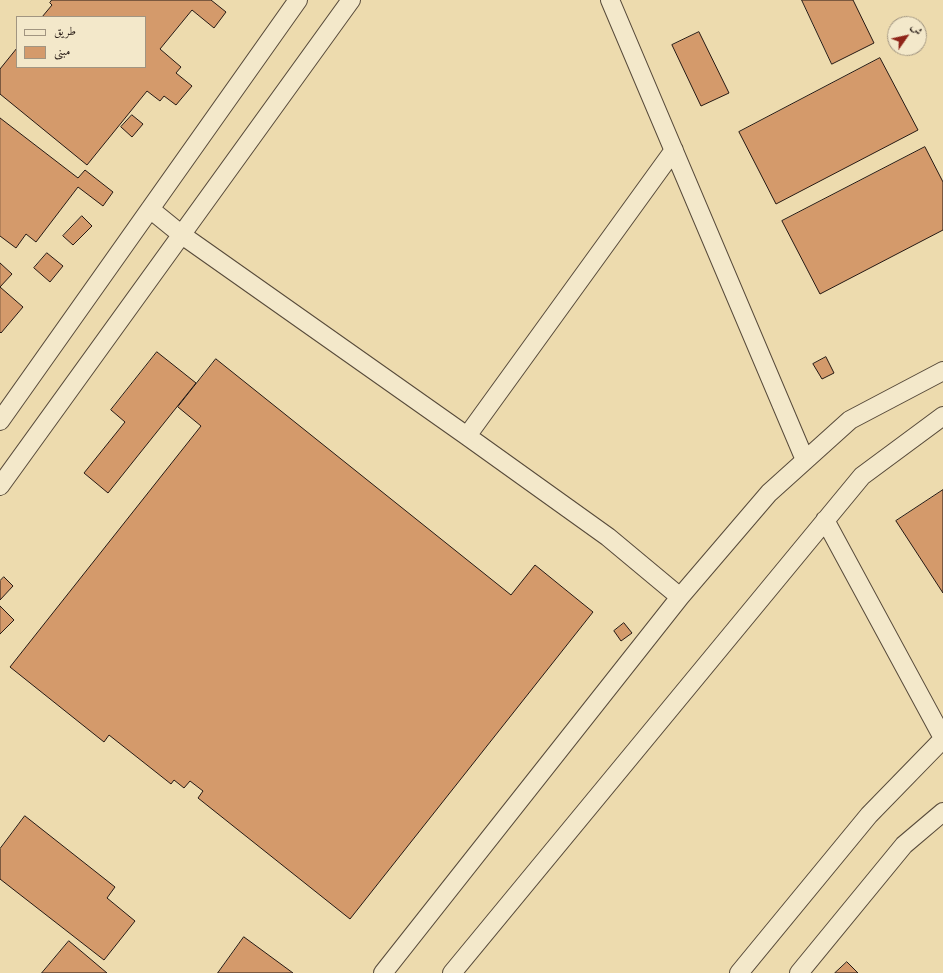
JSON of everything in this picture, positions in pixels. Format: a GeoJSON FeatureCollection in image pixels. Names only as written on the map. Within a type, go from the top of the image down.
{"type":"FeatureCollection","features":[{"type":"Feature","properties":{"kind":"street"},"geometry":{"type":"LineString","coordinates":[[0,421],[298,0]]}},
{"type":"Feature","properties":{"kind":"street"},"geometry":{"type":"LineString","coordinates":[[0,486],[351,0]]}},
{"type":"Feature","properties":{"kind":"street"},"geometry":{"type":"LineString","coordinates":[[610,0],[805,460]]}},
{"type":"Feature","properties":{"kind":"street"},"geometry":{"type":"LineString","coordinates":[[467,436],[674,150]]}},
{"type":"Feature","properties":{"kind":"street"},"geometry":{"type":"LineString","coordinates":[[150,209],[182,235],[608,537],[680,597]]}},
{"type":"Feature","properties":{"kind":"street"},"geometry":{"type":"LineString","coordinates":[[383,973],[680,597],[769,493],[850,420],[943,371]]}},
{"type":"Feature","properties":{"kind":"street"},"geometry":{"type":"LineString","coordinates":[[452,973],[862,476],[943,416]]}},
{"type":"Feature","properties":{"kind":"street"},"geometry":{"type":"LineString","coordinates":[[739,973],[869,815],[943,739],[825,520]]}},
{"type":"Feature","properties":{"kind":"street"},"geometry":{"type":"LineString","coordinates":[[799,973],[904,845],[943,812]]}},
{"type":"Feature","properties":{"kind":"building"},"geometry":{"type":"Polygon","coordinates":[[[52,0],[211,0],[226,12],[214,28],[192,10],[160,49],[181,67],[176,73],[192,86],[176,105],[164,96],[160,101],[147,91],[87,165],[0,94],[0,69],[16,49],[16,68],[146,68],[146,16],[43,16],[52,5],[50,3],[52,0]]]}},
{"type":"Feature","properties":{"kind":"building"},"geometry":{"type":"Polygon","coordinates":[[[802,0],[853,0],[874,43],[832,64],[802,0]]]}},
{"type":"Feature","properties":{"kind":"building"},"geometry":{"type":"Polygon","coordinates":[[[699,32],[729,93],[701,106],[672,45],[699,32]]]}},
{"type":"Feature","properties":{"kind":"building"},"geometry":{"type":"Polygon","coordinates":[[[880,58],[918,130],[776,204],[739,132],[880,58]]]}},
{"type":"Feature","properties":{"kind":"building"},"geometry":{"type":"Polygon","coordinates":[[[132,115],[143,124],[132,137],[121,127],[132,115]]]}},
{"type":"Feature","properties":{"kind":"building"},"geometry":{"type":"Polygon","coordinates":[[[0,118],[78,178],[85,170],[113,192],[103,206],[78,187],[36,242],[26,234],[16,248],[0,236],[0,118]]]}},
{"type":"Feature","properties":{"kind":"building"},"geometry":{"type":"Polygon","coordinates":[[[925,147],[943,182],[943,230],[820,294],[782,221],[925,147]]]}},
{"type":"Feature","properties":{"kind":"building"},"geometry":{"type":"Polygon","coordinates":[[[82,216],[92,226],[73,245],[63,236],[82,216]]]}},
{"type":"Feature","properties":{"kind":"building"},"geometry":{"type":"Polygon","coordinates":[[[47,253],[63,266],[50,282],[34,268],[47,253]]]}},
{"type":"Feature","properties":{"kind":"building"},"geometry":{"type":"Polygon","coordinates":[[[0,263],[12,274],[0,287],[0,263]]]}},
{"type":"Feature","properties":{"kind":"building"},"geometry":{"type":"Polygon","coordinates":[[[0,287],[23,307],[1,333],[0,332],[0,287]]]}},
{"type":"Feature","properties":{"kind":"building"},"geometry":{"type":"Polygon","coordinates":[[[157,352],[196,383],[108,493],[84,473],[125,422],[111,410],[157,352]]]}},
{"type":"Feature","properties":{"kind":"building"},"geometry":{"type":"Polygon","coordinates":[[[826,357],[834,373],[822,379],[813,364],[826,357]]]}},
{"type":"Feature","properties":{"kind":"building"},"geometry":{"type":"Polygon","coordinates":[[[216,359],[511,595],[535,565],[593,612],[350,919],[198,798],[203,791],[190,781],[184,788],[174,780],[171,784],[109,735],[104,742],[10,667],[201,426],[178,407],[216,359]]]}},
{"type":"Feature","properties":{"kind":"building"},"geometry":{"type":"Polygon","coordinates":[[[943,490],[943,593],[896,521],[943,490]]]}},
{"type":"Feature","properties":{"kind":"building"},"geometry":{"type":"Polygon","coordinates":[[[4,577],[13,586],[0,600],[0,581],[4,577]]]}},
{"type":"Feature","properties":{"kind":"building"},"geometry":{"type":"Polygon","coordinates":[[[0,606],[14,620],[0,634],[0,606]]]}},
{"type":"Feature","properties":{"kind":"building"},"geometry":{"type":"Polygon","coordinates":[[[624,623],[632,633],[621,641],[614,631],[624,623]]]}},
{"type":"Feature","properties":{"kind":"building"},"geometry":{"type":"Polygon","coordinates":[[[25,816],[115,887],[107,898],[135,921],[104,960],[0,879],[0,849],[25,816]]]}},
{"type":"Feature","properties":{"kind":"building"},"geometry":{"type":"Polygon","coordinates":[[[244,937],[293,973],[218,973],[244,937]]]}},
{"type":"Feature","properties":{"kind":"building"},"geometry":{"type":"Polygon","coordinates":[[[69,941],[107,973],[42,973],[69,941]]]}},
{"type":"Feature","properties":{"kind":"building"},"geometry":{"type":"Polygon","coordinates":[[[847,962],[858,973],[835,973],[847,962]]]}}]}
